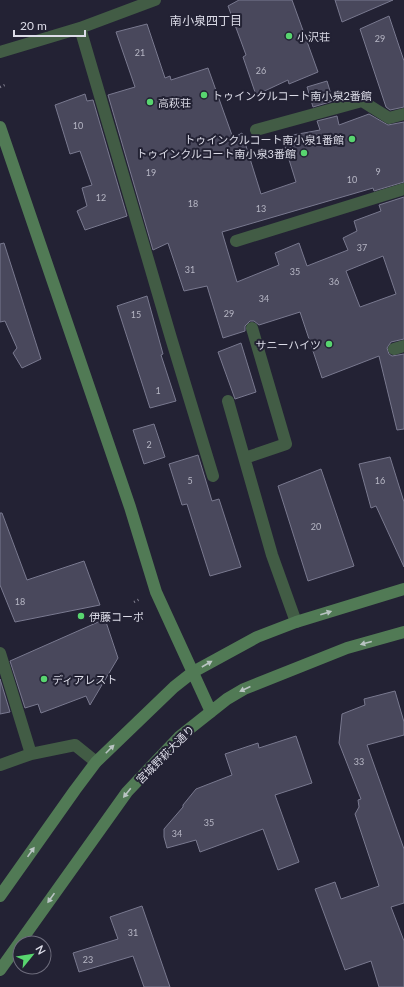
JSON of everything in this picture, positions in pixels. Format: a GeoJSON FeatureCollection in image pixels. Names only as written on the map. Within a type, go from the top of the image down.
{"type":"FeatureCollection","features":[{"type":"Feature","properties":{"kind":"street"},"geometry":{"type":"LineString","coordinates":[[0,52],[80,28],[134,3],[155,0]]}},
{"type":"Feature","properties":{"kind":"street"},"geometry":{"type":"LineString","coordinates":[[80,28],[213,476]]}},
{"type":"Feature","properties":{"kind":"street"},"geometry":{"type":"LineString","coordinates":[[256,130],[362,102],[389,118],[404,114]]}},
{"type":"Feature","properties":{"kind":"street"},"geometry":{"type":"LineString","coordinates":[[0,127],[130,506],[156,592],[211,712]]}},
{"type":"Feature","properties":{"kind":"street"},"geometry":{"type":"LineString","coordinates":[[236,241],[404,189]]}},
{"type":"Feature","properties":{"kind":"street"},"geometry":{"type":"LineString","coordinates":[[245,458],[286,444],[252,328]]}},
{"type":"Feature","properties":{"kind":"street"},"geometry":{"type":"LineString","coordinates":[[228,402],[272,555],[296,622]]}},
{"type":"Feature","properties":{"kind":"street"},"geometry":{"type":"LineString","coordinates":[[0,896],[96,762],[174,687],[193,672],[257,637],[296,622],[404,589]]}},
{"type":"Feature","properties":{"kind":"street","name":"宮城野萩大通り"},"geometry":{"type":"LineString","coordinates":[[0,970],[127,792],[179,737],[227,699],[244,689],[347,648],[404,632]]}},
{"type":"Feature","properties":{"kind":"street"},"geometry":{"type":"LineString","coordinates":[[0,653],[31,754]]}},
{"type":"Feature","properties":{"kind":"street"},"geometry":{"type":"LineString","coordinates":[[0,765],[31,754],[75,745],[96,762]]}},
{"type":"Feature","properties":{"kind":"path"},"geometry":{"type":"LineString","coordinates":[[0,87],[7,84]]}},
{"type":"Feature","properties":{"kind":"building"},"geometry":{"type":"Polygon","coordinates":[[[239,0],[292,0],[318,72],[289,84],[288,80],[256,95],[243,57],[246,55],[228,6],[239,0]]]}},
{"type":"Feature","properties":{"kind":"building"},"geometry":{"type":"Polygon","coordinates":[[[335,0],[393,0],[342,22],[335,0]]]}},
{"type":"Feature","properties":{"kind":"building"},"geometry":{"type":"Polygon","coordinates":[[[389,16],[404,61],[404,107],[390,110],[386,107],[360,29],[389,16]]]}},
{"type":"Feature","properties":{"kind":"building"},"geometry":{"type":"Polygon","coordinates":[[[147,24],[165,78],[170,76],[171,80],[208,68],[233,138],[242,133],[261,194],[296,182],[282,137],[320,130],[317,121],[337,116],[339,125],[369,114],[388,125],[404,122],[404,182],[374,191],[373,188],[222,232],[237,282],[279,265],[275,253],[299,243],[307,266],[348,250],[343,238],[357,231],[354,221],[381,211],[379,205],[404,197],[404,339],[391,342],[387,348],[389,354],[392,356],[404,354],[404,429],[397,430],[379,356],[322,378],[300,312],[259,325],[254,321],[250,321],[245,326],[245,331],[223,338],[207,286],[184,291],[168,243],[153,250],[108,95],[135,87],[116,32],[147,24]],[[383,256],[346,271],[360,307],[396,294],[383,256]]]}},
{"type":"Feature","properties":{"kind":"building"},"geometry":{"type":"Polygon","coordinates":[[[327,81],[333,101],[313,107],[307,87],[327,81]]]}},
{"type":"Feature","properties":{"kind":"building"},"geometry":{"type":"Polygon","coordinates":[[[85,94],[87,101],[93,100],[127,216],[85,230],[77,211],[87,206],[82,188],[92,185],[80,151],[70,154],[55,105],[85,94]]]}},
{"type":"Feature","properties":{"kind":"building"},"geometry":{"type":"Polygon","coordinates":[[[4,243],[41,359],[22,368],[13,353],[17,348],[5,321],[0,322],[0,244],[4,243]]]}},
{"type":"Feature","properties":{"kind":"building"},"geometry":{"type":"Polygon","coordinates":[[[147,296],[163,354],[161,355],[176,401],[150,408],[117,306],[147,296]]]}},
{"type":"Feature","properties":{"kind":"building"},"geometry":{"type":"Polygon","coordinates":[[[241,343],[256,392],[235,399],[218,352],[241,343]]]}},
{"type":"Feature","properties":{"kind":"building"},"geometry":{"type":"Polygon","coordinates":[[[154,424],[165,457],[144,464],[133,430],[154,424]]]}},
{"type":"Feature","properties":{"kind":"building"},"geometry":{"type":"Polygon","coordinates":[[[198,455],[212,501],[219,499],[241,567],[210,576],[187,504],[182,505],[169,464],[198,455]]]}},
{"type":"Feature","properties":{"kind":"building"},"geometry":{"type":"Polygon","coordinates":[[[390,457],[404,502],[404,567],[376,506],[371,508],[359,464],[390,457]]]}},
{"type":"Feature","properties":{"kind":"building"},"geometry":{"type":"Polygon","coordinates":[[[321,469],[354,566],[308,581],[278,486],[321,469]]]}},
{"type":"Feature","properties":{"kind":"building"},"geometry":{"type":"Polygon","coordinates":[[[0,513],[2,513],[27,580],[84,561],[100,605],[15,622],[0,585],[0,513]]]}},
{"type":"Feature","properties":{"kind":"building"},"geometry":{"type":"Polygon","coordinates":[[[105,619],[118,658],[90,705],[86,696],[41,713],[38,704],[25,708],[10,661],[105,619]]]}},
{"type":"Feature","properties":{"kind":"building"},"geometry":{"type":"Polygon","coordinates":[[[0,679],[10,712],[0,714],[0,679]]]}},
{"type":"Feature","properties":{"kind":"building"},"geometry":{"type":"Polygon","coordinates":[[[395,691],[404,722],[404,735],[367,745],[404,849],[404,903],[391,907],[404,941],[404,987],[379,987],[371,961],[345,970],[315,889],[335,882],[341,899],[379,886],[355,814],[359,807],[358,800],[361,799],[339,743],[342,714],[365,705],[364,699],[395,691]]]}},
{"type":"Feature","properties":{"kind":"building"},"geometry":{"type":"Polygon","coordinates":[[[296,736],[312,783],[275,795],[299,862],[278,870],[263,829],[200,852],[196,840],[167,848],[164,837],[164,829],[196,789],[232,775],[225,754],[258,743],[259,748],[296,736]]]}},
{"type":"Feature","properties":{"kind":"building"},"geometry":{"type":"Polygon","coordinates":[[[142,906],[170,987],[144,987],[133,956],[79,972],[73,953],[118,939],[110,917],[142,906]]]}},
{"type":"Feature","properties":{"kind":"place","name":"小沢荘"},"geometry":{"type":"Point","coordinates":[289,36]}},
{"type":"Feature","properties":{"kind":"place","name":"トゥインクルコート南小泉2番館"},"geometry":{"type":"Point","coordinates":[204,95]}},
{"type":"Feature","properties":{"kind":"place","name":"高萩荘"},"geometry":{"type":"Point","coordinates":[150,102]}},
{"type":"Feature","properties":{"kind":"place","name":"トゥインクルコート南小泉1番館"},"geometry":{"type":"Point","coordinates":[352,139]}},
{"type":"Feature","properties":{"kind":"place","name":"トゥインクルコート南小泉3番館"},"geometry":{"type":"Point","coordinates":[304,153]}},
{"type":"Feature","properties":{"kind":"place","name":"サニーハイツ"},"geometry":{"type":"Point","coordinates":[329,344]}},
{"type":"Feature","properties":{"kind":"place","name":"伊藤コーポ"},"geometry":{"type":"Point","coordinates":[81,616]}},
{"type":"Feature","properties":{"kind":"place","name":"ディアレスト"},"geometry":{"type":"Point","coordinates":[44,679]}},
{"type":"Feature","properties":{"kind":"district","name":"南小泉四丁目"},"geometry":{"type":"Point","coordinates":[206,20]}}]}
